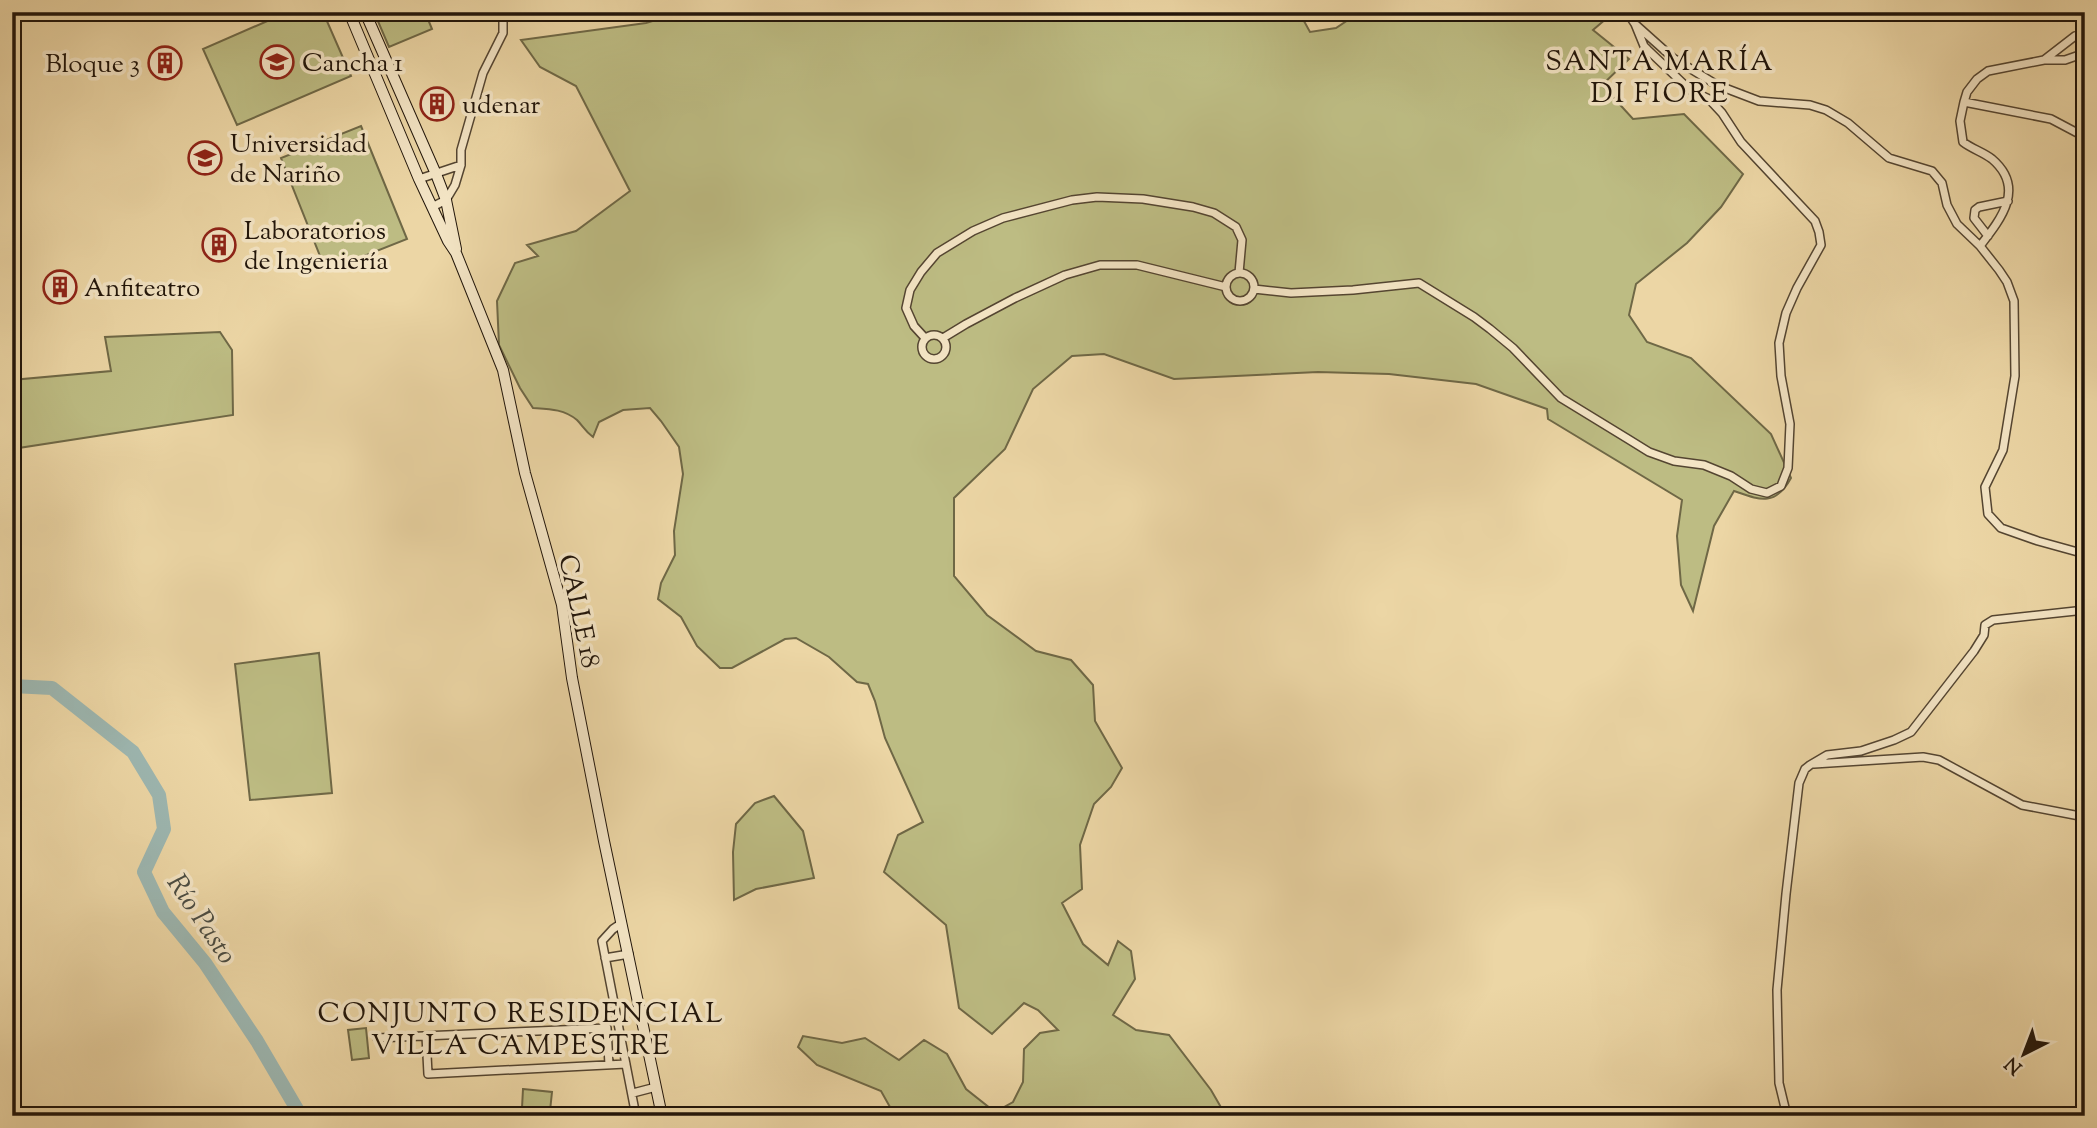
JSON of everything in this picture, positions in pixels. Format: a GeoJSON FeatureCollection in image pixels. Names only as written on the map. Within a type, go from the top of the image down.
{"type":"FeatureCollection","features":[{"type":"Feature","properties":{"kind":"main road","name":"CALLE 18"},"geometry":{"type":"LineString","coordinates":[[349,12],[419,179],[456,253]]}},
{"type":"Feature","properties":{"kind":"main road","name":"CALLE 18"},"geometry":{"type":"LineString","coordinates":[[365,12],[436,174],[446,200],[456,253],[503,370],[524,473],[562,605],[572,678],[662,1116]]}},
{"type":"Feature","properties":{"kind":"street"},"geometry":{"type":"LineString","coordinates":[[432,207],[446,200],[455,185],[461,165],[461,150],[483,73],[503,33],[503,12]]}},
{"type":"Feature","properties":{"kind":"street"},"geometry":{"type":"LineString","coordinates":[[1254,289],[1292,293],[1419,283],[1490,329],[1513,348],[1561,398],[1649,452],[1674,461],[1704,465],[1731,475],[1751,489],[1767,493],[1781,486],[1788,468],[1790,424],[1779,343],[1786,313],[1821,245],[1819,232],[1815,221],[1741,142],[1722,113],[1709,100],[1690,90],[1644,46],[1627,12]]}},
{"type":"Feature","properties":{"kind":"street"},"geometry":{"type":"LineString","coordinates":[[1635,24],[1672,58],[1717,85],[1759,100],[1810,105],[1826,110],[1848,123],[1889,158],[1932,171],[1942,183],[1947,205],[1957,224],[1980,246],[2007,282],[2014,301],[2015,376],[2003,450],[1985,487],[1988,514],[2001,528],[2085,554]]}},
{"type":"Feature","properties":{"kind":"street"},"geometry":{"type":"LineString","coordinates":[[2044,60],[2075,36]]}},
{"type":"Feature","properties":{"kind":"street"},"geometry":{"type":"LineString","coordinates":[[1980,246],[2005,210],[2008,184],[2001,168],[1986,155],[1963,142],[1960,121],[1967,92],[1977,79],[1988,71],[2044,60],[2065,60],[2085,53]]}},
{"type":"Feature","properties":{"kind":"street"},"geometry":{"type":"LineString","coordinates":[[1964,102],[2051,119],[2085,137]]}},
{"type":"Feature","properties":{"kind":"street"},"geometry":{"type":"LineString","coordinates":[[419,179],[461,165]]}},
{"type":"Feature","properties":{"kind":"street"},"geometry":{"type":"LineString","coordinates":[[925,338],[914,327],[906,308],[910,290],[936,253],[973,231],[1003,218],[1072,200],[1097,197],[1143,199],[1214,213],[1236,227],[1242,240],[1239,273]]}},
{"type":"Feature","properties":{"kind":"street"},"geometry":{"type":"LineString","coordinates":[[1987,236],[1974,218],[1975,209],[2008,201]]}},
{"type":"Feature","properties":{"kind":"street"},"geometry":{"type":"LineString","coordinates":[[925,338],[932,335],[943,338],[1014,298],[1065,275],[1100,265],[1137,265],[1226,287]]}},
{"type":"Feature","properties":{"kind":"street"},"geometry":{"type":"LineString","coordinates":[[1239,273],[1252,280],[1254,289],[1247,299],[1239,301],[1228,295],[1226,287],[1230,277],[1239,273]]}},
{"type":"Feature","properties":{"kind":"street"},"geometry":{"type":"LineString","coordinates":[[925,338],[922,350],[926,356],[934,359],[944,353],[946,346],[943,338]]}},
{"type":"Feature","properties":{"kind":"street"},"geometry":{"type":"LineString","coordinates":[[1787,1116],[1779,1083],[1777,990],[1799,783],[1805,769],[1827,755],[1861,751],[1910,732],[1975,651],[1984,635],[1985,625],[1993,620],[2085,610]]}},
{"type":"Feature","properties":{"kind":"street"},"geometry":{"type":"LineString","coordinates":[[1810,765],[1923,757],[1939,760],[2022,805],[2085,817]]}},
{"type":"Feature","properties":{"kind":"street"},"geometry":{"type":"LineString","coordinates":[[622,923],[602,941],[636,1116]]}},
{"type":"Feature","properties":{"kind":"street"},"geometry":{"type":"LineString","coordinates":[[606,958],[629,954]]}},
{"type":"Feature","properties":{"kind":"street"},"geometry":{"type":"LineString","coordinates":[[377,1038],[607,1028],[609,1065]]}},
{"type":"Feature","properties":{"kind":"street"},"geometry":{"type":"LineString","coordinates":[[426,1036],[428,1074],[626,1064]]}},
{"type":"Feature","properties":{"kind":"street"},"geometry":{"type":"LineString","coordinates":[[633,1093],[656,1087]]}},
{"type":"Feature","properties":{"kind":"shaded area","name":"Cancha 1"},"geometry":{"type":"Polygon","coordinates":[[[288,12],[323,12],[351,76],[237,125],[203,49],[288,12]]]}},
{"type":"Feature","properties":{"kind":"shaded area"},"geometry":{"type":"Polygon","coordinates":[[[374,12],[425,12],[432,29],[389,47],[374,12]]]}},
{"type":"Feature","properties":{"kind":"shaded area"},"geometry":{"type":"Polygon","coordinates":[[[682,12],[1299,12],[1310,32],[1336,28],[1360,12],[1467,12],[1487,16],[1496,12],[1614,12],[1593,30],[1629,59],[1602,85],[1633,119],[1684,114],[1743,174],[1721,207],[1687,243],[1636,284],[1629,315],[1647,342],[1691,358],[1771,434],[1791,478],[1779,494],[1766,499],[1734,491],[1714,526],[1693,611],[1681,585],[1677,536],[1682,500],[1548,419],[1547,409],[1476,384],[1389,374],[1318,372],[1174,379],[1104,354],[1072,356],[1033,389],[1005,449],[954,498],[954,576],[987,615],[1036,651],[1071,660],[1093,685],[1095,721],[1122,768],[1111,787],[1094,804],[1080,845],[1082,889],[1062,903],[1083,944],[1108,965],[1118,941],[1131,951],[1135,979],[1113,1015],[1136,1030],[1169,1035],[1211,1090],[1226,1116],[895,1116],[881,1091],[817,1065],[798,1047],[803,1036],[842,1043],[865,1038],[899,1060],[924,1040],[947,1054],[966,1089],[995,1112],[1013,1102],[1023,1082],[1024,1049],[1040,1033],[1058,1030],[1038,1010],[1024,1003],[992,1034],[959,1008],[946,925],[884,872],[898,835],[923,822],[885,738],[868,684],[857,682],[829,657],[796,638],[785,639],[732,668],[720,668],[697,646],[681,617],[658,599],[661,583],[675,555],[674,531],[683,474],[679,447],[661,421],[650,408],[623,410],[599,422],[593,437],[577,420],[567,414],[533,408],[499,345],[497,301],[515,263],[538,256],[527,245],[576,231],[630,191],[576,86],[540,67],[521,40],[646,23],[682,12]]]}},
{"type":"Feature","properties":{"kind":"shaded area"},"geometry":{"type":"Polygon","coordinates":[[[361,126],[407,239],[326,271],[281,158],[361,126]]]}},
{"type":"Feature","properties":{"kind":"shaded area"},"geometry":{"type":"Polygon","coordinates":[[[220,332],[232,350],[233,415],[12,449],[12,380],[111,371],[105,337],[220,332]]]}},
{"type":"Feature","properties":{"kind":"shaded area"},"geometry":{"type":"Polygon","coordinates":[[[319,653],[332,793],[250,800],[235,664],[319,653]]]}},
{"type":"Feature","properties":{"kind":"shaded area"},"geometry":{"type":"Polygon","coordinates":[[[774,796],[803,831],[814,878],[756,889],[734,900],[733,852],[736,824],[755,803],[774,796]]]}},
{"type":"Feature","properties":{"kind":"shaded area"},"geometry":{"type":"Polygon","coordinates":[[[366,1028],[369,1058],[352,1060],[348,1030],[366,1028]]]}},
{"type":"Feature","properties":{"kind":"shaded area"},"geometry":{"type":"Polygon","coordinates":[[[523,1089],[552,1092],[550,1111],[522,1108],[523,1089]]]}},
{"type":"Feature","properties":{"kind":"waterway","name":"Río Pasto"},"geometry":{"type":"LineString","coordinates":[[12,686],[52,688],[133,752],[159,795],[164,829],[144,872],[163,912],[205,963],[257,1041],[301,1116]]}},
{"type":"Feature","properties":{"kind":"place","name":"Cancha 1"},"geometry":{"type":"Point","coordinates":[277,62]}},
{"type":"Feature","properties":{"kind":"place","name":"Bloque 3"},"geometry":{"type":"Point","coordinates":[165,63]}},
{"type":"Feature","properties":{"kind":"place","name":"udenar"},"geometry":{"type":"Point","coordinates":[437,104]}},
{"type":"Feature","properties":{"kind":"place","name":"Universidad de Nariño"},"geometry":{"type":"Point","coordinates":[205,158]}},
{"type":"Feature","properties":{"kind":"place","name":"Laboratorios de Ingeniería"},"geometry":{"type":"Point","coordinates":[219,245]}},
{"type":"Feature","properties":{"kind":"place","name":"Anfiteatro"},"geometry":{"type":"Point","coordinates":[60,287]}},
{"type":"Feature","properties":{"kind":"district","name":"SANTA MARÍA DI FIORE"},"geometry":{"type":"Point","coordinates":[1660,76]}},
{"type":"Feature","properties":{"kind":"district","name":"CONJUNTO RESIDENCIAL VILLA CAMPESTRE"},"geometry":{"type":"Point","coordinates":[521,1028]}}]}
